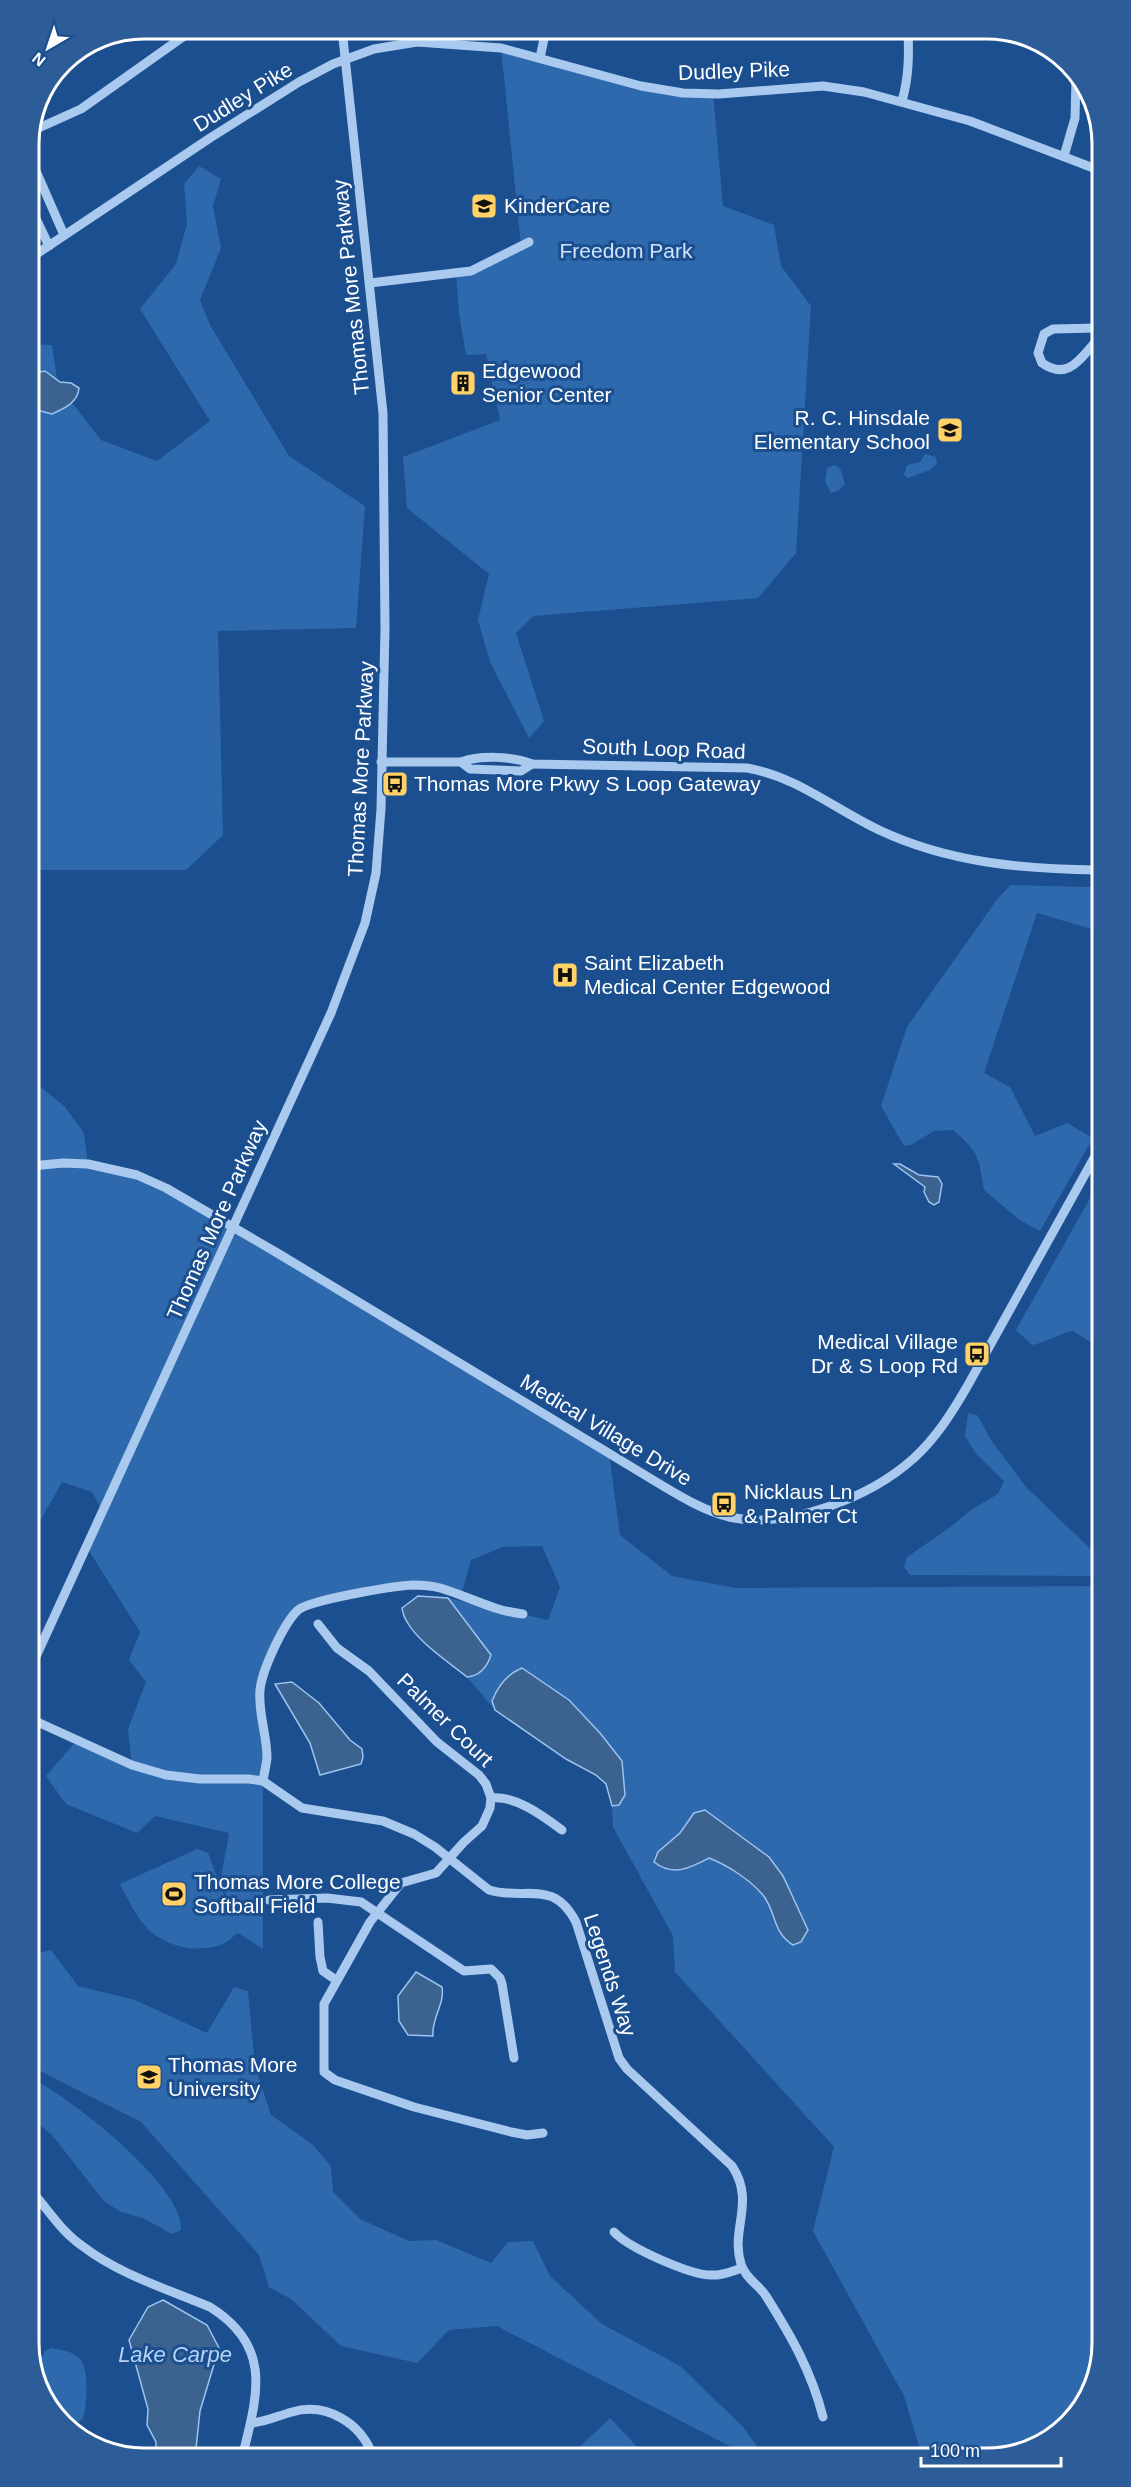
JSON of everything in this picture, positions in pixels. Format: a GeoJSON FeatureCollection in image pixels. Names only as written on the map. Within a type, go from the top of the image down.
{"type":"FeatureCollection","features":[{"type":"Feature","properties":{"kind":"street"},"geometry":{"type":"LineString","coordinates":[[41,127],[81,109],[179,39]]}},
{"type":"Feature","properties":{"kind":"street","name":"Thomas More Parkway"},"geometry":{"type":"LineString","coordinates":[[39,1650],[331,1012],[365,923],[376,873],[381,809],[385,628],[383,412],[343,39]]}},
{"type":"Feature","properties":{"kind":"street"},"geometry":{"type":"LineString","coordinates":[[540,58],[544,39]]}},
{"type":"Feature","properties":{"kind":"street"},"geometry":{"type":"LineString","coordinates":[[902,101],[907,84],[908,39]]}},
{"type":"Feature","properties":{"kind":"street","name":"Dudley Pike"},"geometry":{"type":"LineString","coordinates":[[39,252],[270,99],[346,59],[375,49],[427,42],[501,48],[668,91],[719,94],[823,86],[864,92],[970,121],[1092,167]]}},
{"type":"Feature","properties":{"kind":"street"},"geometry":{"type":"LineString","coordinates":[[1064,156],[1075,118],[1076,89]]}},
{"type":"Feature","properties":{"kind":"street"},"geometry":{"type":"LineString","coordinates":[[39,179],[64,235]]}},
{"type":"Feature","properties":{"kind":"street"},"geometry":{"type":"LineString","coordinates":[[39,225],[49,246]]}},
{"type":"Feature","properties":{"kind":"street"},"geometry":{"type":"LineString","coordinates":[[370,283],[471,271],[529,242]]}},
{"type":"Feature","properties":{"kind":"street"},"geometry":{"type":"LineString","coordinates":[[1092,328],[1053,329],[1044,334],[1038,353],[1042,363],[1058,371],[1076,364],[1092,346]]}},
{"type":"Feature","properties":{"kind":"street","name":"South Loop Road"},"geometry":{"type":"LineString","coordinates":[[381,762],[461,762],[471,758],[521,759],[532,764],[722,766],[757,770],[795,782],[880,831],[940,853],[1000,866],[1092,870]]}},
{"type":"Feature","properties":{"kind":"street","name":"Medical Village Drive"},"geometry":{"type":"LineString","coordinates":[[39,1165],[88,1164],[137,1175],[166,1188],[694,1504],[728,1517],[752,1520],[812,1512],[864,1492],[899,1470],[928,1443],[945,1423],[968,1384],[1092,1162]]}},
{"type":"Feature","properties":{"kind":"street"},"geometry":{"type":"LineString","coordinates":[[39,1723],[132,1765],[166,1775],[200,1779],[263,1781],[267,1758],[260,1706],[262,1681],[282,1634],[300,1608],[348,1596],[421,1585],[440,1588],[490,1607],[523,1614]]}},
{"type":"Feature","properties":{"kind":"street","name":"Palmer Court"},"geometry":{"type":"LineString","coordinates":[[318,1624],[337,1648],[369,1671],[437,1742],[479,1775],[486,1784],[491,1798],[490,1808],[482,1826],[436,1874],[401,1883],[376,1913],[324,2004],[324,2072],[329,2078],[414,2107],[510,2132],[527,2135],[543,2133]]}},
{"type":"Feature","properties":{"kind":"street","name":"Legends Way"},"geometry":{"type":"LineString","coordinates":[[263,1781],[302,1808],[383,1821],[414,1834],[489,1890],[498,1893],[547,1894],[561,1902],[570,1911],[584,1945],[619,2058],[627,2069],[732,2166],[741,2179],[744,2190],[739,2251],[742,2268]]}},
{"type":"Feature","properties":{"kind":"street"},"geometry":{"type":"LineString","coordinates":[[491,1798],[506,1798],[518,1803],[561,1830]]}},
{"type":"Feature","properties":{"kind":"street"},"geometry":{"type":"LineString","coordinates":[[269,1900],[327,1898],[350,1900],[370,1906],[376,1913],[464,1971],[491,1969],[502,1984],[514,2058]]}},
{"type":"Feature","properties":{"kind":"street"},"geometry":{"type":"LineString","coordinates":[[318,1922],[323,1971],[336,1980]]}},
{"type":"Feature","properties":{"kind":"street"},"geometry":{"type":"LineString","coordinates":[[39,2200],[81,2246],[107,2263],[210,2307],[225,2316],[241,2331],[250,2348],[255,2366],[251,2422],[244,2448]]}},
{"type":"Feature","properties":{"kind":"street"},"geometry":{"type":"LineString","coordinates":[[614,2232],[635,2248],[700,2274],[720,2275],[742,2268],[750,2281],[763,2292],[797,2345],[823,2416]]}},
{"type":"Feature","properties":{"kind":"street"},"geometry":{"type":"LineString","coordinates":[[251,2422],[272,2419],[302,2410],[334,2414],[355,2428],[369,2448]]}},
{"type":"Feature","properties":{"kind":"green space","name":"Freedom Park"},"geometry":{"type":"Polygon","coordinates":[[[501,48],[641,86],[713,93],[723,206],[774,225],[781,266],[811,306],[796,553],[758,598],[533,616],[516,633],[544,721],[529,738],[490,662],[478,620],[489,574],[407,508],[403,457],[500,420],[486,354],[466,355],[459,313],[456,274],[521,246],[501,48]]]}},
{"type":"Feature","properties":{"kind":"green space"},"geometry":{"type":"Polygon","coordinates":[[[199,166],[221,179],[213,206],[221,248],[200,300],[210,325],[289,456],[365,506],[356,628],[218,631],[223,835],[186,870],[39,870],[39,344],[52,345],[58,385],[101,440],[157,461],[210,421],[140,309],[176,264],[187,224],[184,184],[199,166]]]}},
{"type":"Feature","properties":{"kind":"green space"},"geometry":{"type":"Polygon","coordinates":[[[925,454],[936,457],[937,463],[930,470],[908,478],[904,475],[907,465],[920,462],[925,454]]]}},
{"type":"Feature","properties":{"kind":"green space"},"geometry":{"type":"Polygon","coordinates":[[[834,465],[840,468],[845,484],[838,491],[831,493],[825,482],[827,468],[834,465]]]}},
{"type":"Feature","properties":{"kind":"green space"},"geometry":{"type":"Polygon","coordinates":[[[1011,885],[1092,888],[1092,929],[1037,913],[984,1073],[1010,1087],[1035,1136],[1067,1123],[1092,1137],[1040,1231],[1018,1219],[984,1190],[981,1170],[973,1150],[953,1130],[934,1131],[911,1145],[904,1146],[881,1106],[907,1027],[998,898],[1011,885]]]}},
{"type":"Feature","properties":{"kind":"green space"},"geometry":{"type":"Polygon","coordinates":[[[39,1086],[65,1107],[84,1133],[88,1164],[137,1175],[609,1453],[620,1535],[672,1576],[736,1588],[1092,1586],[1092,2343],[1086,2377],[1066,2412],[1056,2422],[1033,2437],[1007,2446],[920,2448],[904,2396],[813,2231],[834,2147],[675,1972],[673,1936],[613,1827],[612,1806],[606,1783],[495,1710],[467,1677],[414,1632],[403,1618],[402,1608],[418,1596],[448,1598],[548,1620],[560,1587],[542,1546],[503,1547],[471,1560],[461,1596],[439,1588],[392,1588],[296,1612],[262,1681],[267,1758],[263,1781],[263,1949],[238,1933],[225,1943],[213,1947],[193,1948],[172,1944],[154,1935],[132,1907],[120,1884],[197,1849],[208,1853],[233,1919],[221,1877],[229,1833],[155,1816],[137,1833],[66,1804],[46,1776],[77,1740],[132,1764],[128,1729],[146,1682],[129,1660],[140,1632],[86,1546],[102,1510],[92,1492],[62,1482],[40,1521],[39,1086]]]}},
{"type":"Feature","properties":{"kind":"green space"},"geometry":{"type":"Polygon","coordinates":[[[1092,1194],[1092,1343],[1073,1331],[1032,1345],[1016,1330],[1092,1194]]]}},
{"type":"Feature","properties":{"kind":"green space"},"geometry":{"type":"Polygon","coordinates":[[[968,1413],[977,1415],[991,1440],[1026,1487],[1092,1550],[1092,1576],[910,1575],[904,1567],[907,1557],[972,1509],[998,1494],[1004,1481],[976,1454],[965,1436],[968,1413]]]}},
{"type":"Feature","properties":{"kind":"green space"},"geometry":{"type":"Polygon","coordinates":[[[51,1950],[78,1986],[135,2000],[207,2033],[234,1987],[248,1991],[255,2066],[271,2115],[312,2144],[331,2166],[333,2192],[360,2219],[409,2241],[436,2240],[491,2263],[508,2242],[533,2241],[550,2276],[602,2324],[680,2366],[743,2427],[759,2448],[733,2448],[497,2326],[449,2330],[417,2363],[341,2346],[291,2299],[269,2287],[259,2255],[141,2122],[39,2071],[39,1953],[51,1950]]]}},
{"type":"Feature","properties":{"kind":"green space"},"geometry":{"type":"Polygon","coordinates":[[[39,2083],[98,2124],[146,2168],[165,2191],[177,2212],[181,2230],[172,2234],[145,2219],[119,2211],[104,2201],[52,2135],[39,2125],[39,2083]]]}},
{"type":"Feature","properties":{"kind":"green space"},"geometry":{"type":"Polygon","coordinates":[[[52,2348],[66,2351],[79,2358],[82,2363],[86,2378],[86,2405],[83,2419],[76,2423],[61,2407],[50,2389],[41,2360],[45,2351],[52,2348]]]}},
{"type":"Feature","properties":{"kind":"green space"},"geometry":{"type":"Polygon","coordinates":[[[610,2418],[638,2448],[578,2448],[610,2418]]]}},
{"type":"Feature","properties":{"kind":"water"},"geometry":{"type":"Polygon","coordinates":[[[45,371],[60,382],[71,383],[79,388],[73,402],[52,414],[39,411],[39,372],[45,371]]]}},
{"type":"Feature","properties":{"kind":"water"},"geometry":{"type":"Polygon","coordinates":[[[894,1164],[900,1164],[919,1175],[938,1177],[942,1184],[939,1202],[934,1205],[929,1202],[924,1192],[925,1187],[894,1164]]]}},
{"type":"Feature","properties":{"kind":"water"},"geometry":{"type":"Polygon","coordinates":[[[418,1596],[448,1598],[491,1655],[479,1673],[467,1677],[428,1646],[411,1628],[402,1608],[418,1596]]]}},
{"type":"Feature","properties":{"kind":"water"},"geometry":{"type":"Polygon","coordinates":[[[522,1668],[569,1700],[622,1761],[625,1795],[619,1805],[612,1806],[606,1784],[596,1775],[566,1759],[495,1710],[492,1701],[497,1690],[507,1677],[522,1668]]]}},
{"type":"Feature","properties":{"kind":"water"},"geometry":{"type":"Polygon","coordinates":[[[292,1682],[319,1703],[350,1740],[362,1749],[361,1764],[320,1775],[310,1743],[275,1684],[292,1682]]]}},
{"type":"Feature","properties":{"kind":"water"},"geometry":{"type":"Polygon","coordinates":[[[705,1810],[769,1857],[783,1876],[808,1930],[801,1942],[793,1945],[781,1934],[767,1900],[757,1888],[723,1864],[709,1858],[688,1868],[675,1870],[661,1867],[654,1862],[658,1852],[680,1833],[694,1813],[705,1810]]]}},
{"type":"Feature","properties":{"kind":"water"},"geometry":{"type":"Polygon","coordinates":[[[416,1972],[442,1987],[442,1999],[434,2024],[433,2036],[408,2035],[399,2021],[398,1996],[416,1972]]]}},
{"type":"Feature","properties":{"kind":"water","name":"Lake Carpe"},"geometry":{"type":"Polygon","coordinates":[[[163,2300],[207,2325],[219,2348],[200,2411],[196,2448],[156,2448],[156,2442],[147,2425],[148,2409],[129,2340],[148,2307],[163,2300]]]}},
{"type":"Feature","properties":{"kind":"place","name":"KinderCare"},"geometry":{"type":"Point","coordinates":[484,206]}},
{"type":"Feature","properties":{"kind":"place","name":"Edgewood Senior Center"},"geometry":{"type":"Point","coordinates":[463,383]}},
{"type":"Feature","properties":{"kind":"place","name":"R. C. Hinsdale Elementary School"},"geometry":{"type":"Point","coordinates":[950,430]}},
{"type":"Feature","properties":{"kind":"place","name":"Thomas More Pkwy S Loop Gateway"},"geometry":{"type":"Point","coordinates":[395,784]}},
{"type":"Feature","properties":{"kind":"place","name":"Saint Elizabeth Medical Center Edgewood"},"geometry":{"type":"Point","coordinates":[565,975]}},
{"type":"Feature","properties":{"kind":"place","name":"Medical Village Dr & S Loop Rd"},"geometry":{"type":"Point","coordinates":[977,1354]}},
{"type":"Feature","properties":{"kind":"place","name":"Nicklaus Ln & Palmer Ct"},"geometry":{"type":"Point","coordinates":[724,1504]}},
{"type":"Feature","properties":{"kind":"place","name":"Thomas More College Softball Field"},"geometry":{"type":"Point","coordinates":[174,1894]}},
{"type":"Feature","properties":{"kind":"place","name":"Thomas More University"},"geometry":{"type":"Point","coordinates":[149,2077]}}]}
